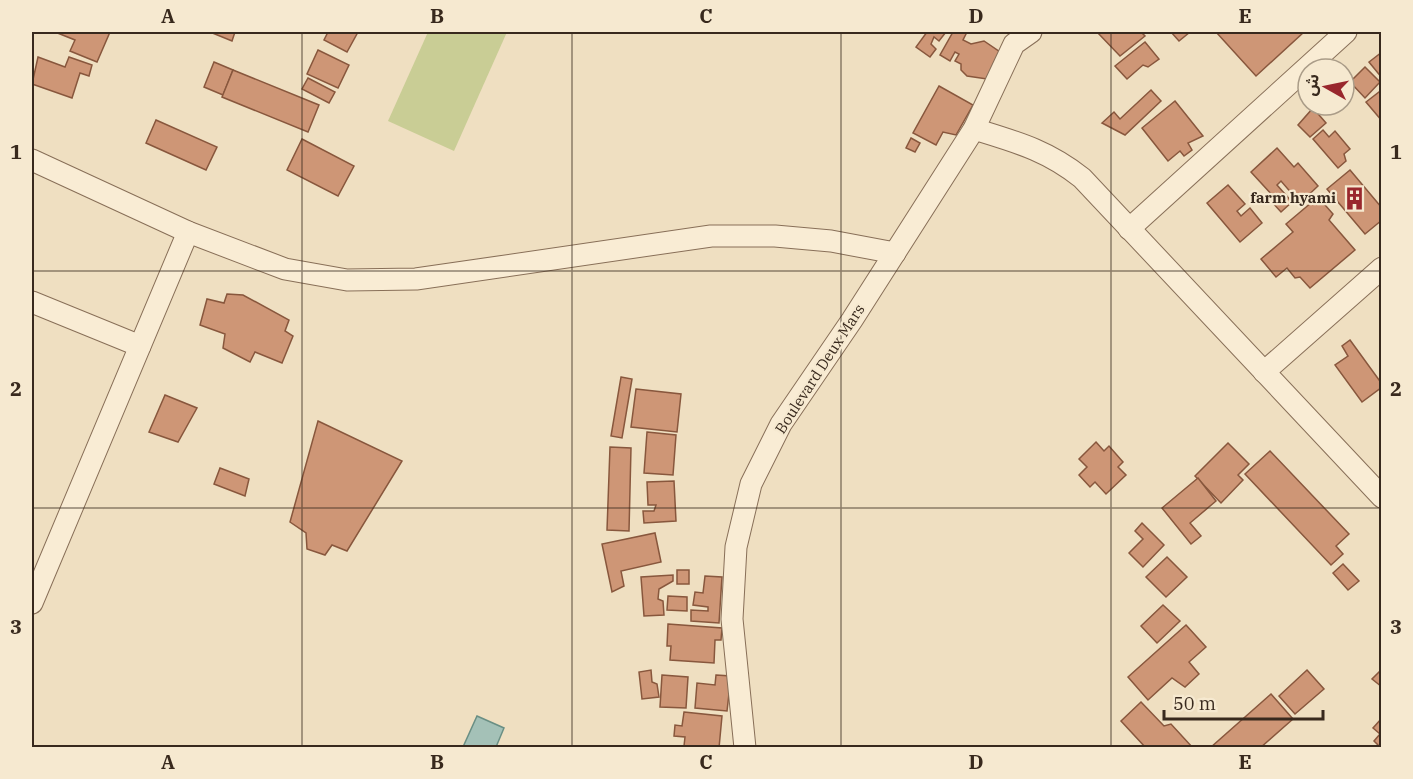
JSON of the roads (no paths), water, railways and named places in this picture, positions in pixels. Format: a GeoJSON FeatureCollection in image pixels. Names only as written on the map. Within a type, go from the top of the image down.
{"type":"FeatureCollection","features":[{"type":"Feature","properties":{"kind":"street","name":"Boulevard Deux Mars"},"geometry":{"type":"LineString","coordinates":[[744,747],[732,619],[736,547],[751,484],[781,424],[974,129],[1014,44],[1031,32]]}},
{"type":"Feature","properties":{"kind":"street"},"geometry":{"type":"LineString","coordinates":[[1129,229],[1346,32]]}},
{"type":"Feature","properties":{"kind":"street"},"geometry":{"type":"LineString","coordinates":[[974,129],[1026,145],[1058,159],[1082,178],[1382,497]]}},
{"type":"Feature","properties":{"kind":"street"},"geometry":{"type":"LineString","coordinates":[[32,160],[41,169],[188,232],[285,269],[347,280],[416,279],[711,236],[775,236],[831,241],[895,252]]}},
{"type":"Feature","properties":{"kind":"street"},"geometry":{"type":"LineString","coordinates":[[32,603],[188,232]]}},
{"type":"Feature","properties":{"kind":"street"},"geometry":{"type":"LineString","coordinates":[[1264,372],[1382,268]]}},
{"type":"Feature","properties":{"kind":"street"},"geometry":{"type":"LineString","coordinates":[[32,302],[140,346]]}},
{"type":"Feature","properties":{"kind":"water"},"geometry":{"type":"Polygon","coordinates":[[[477,716],[504,728],[496,747],[463,747],[477,716]]]}},
{"type":"Feature","properties":{"kind":"place","name":"farm hyami"},"geometry":{"type":"Point","coordinates":[1354,198]}}]}
